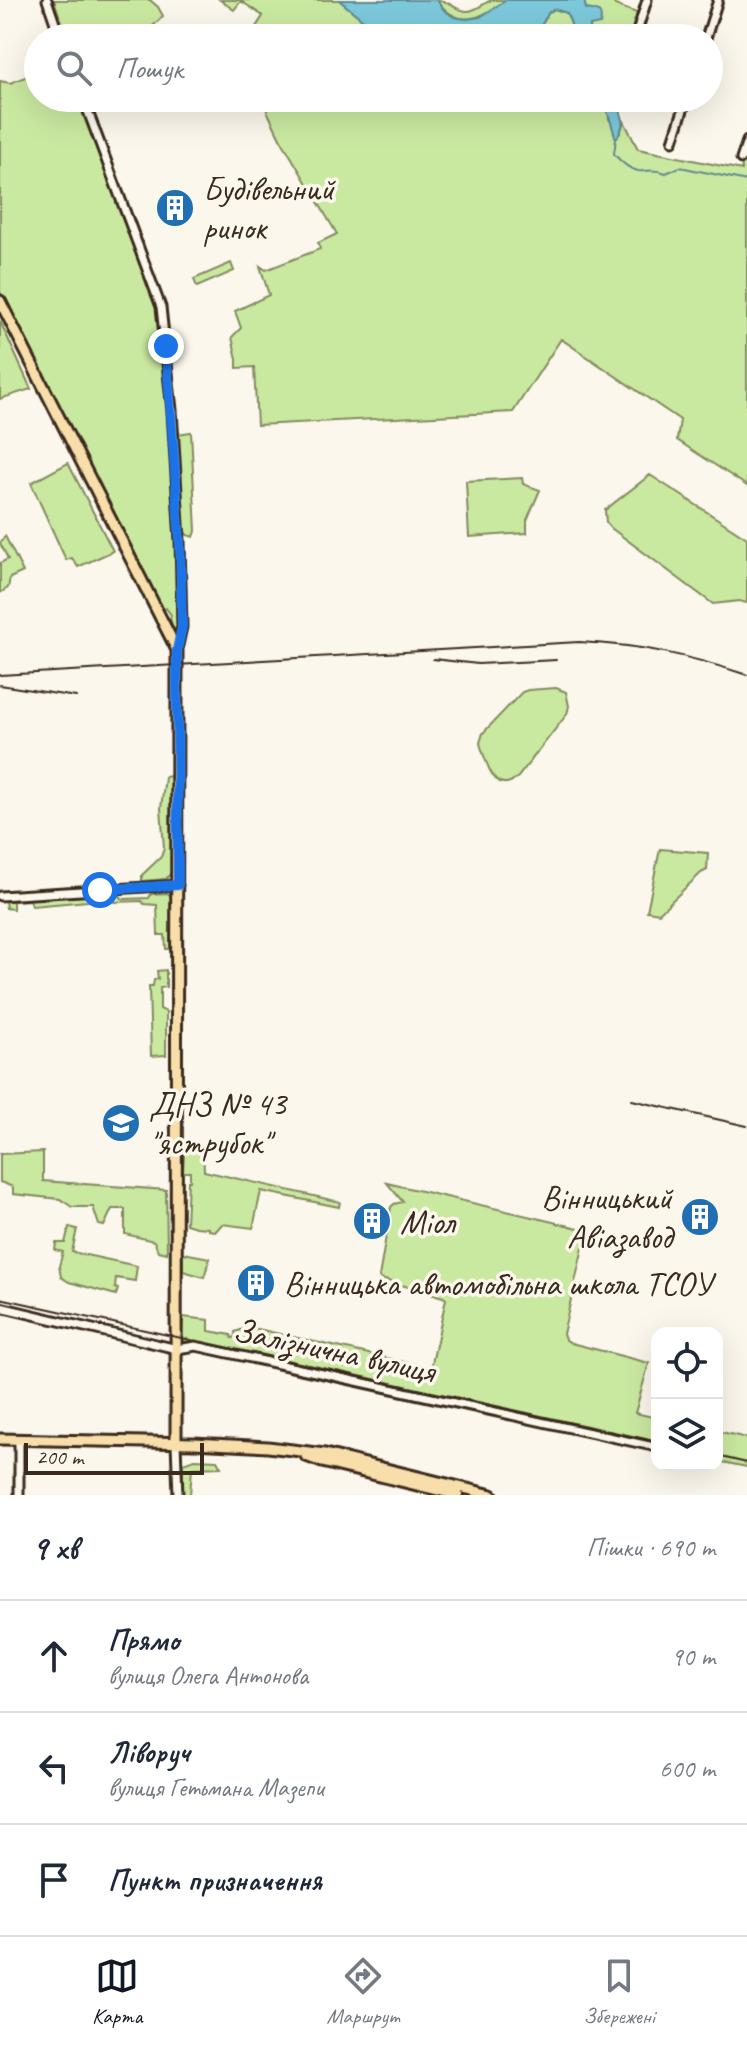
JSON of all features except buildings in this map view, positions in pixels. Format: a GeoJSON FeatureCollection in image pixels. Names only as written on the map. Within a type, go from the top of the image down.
{"type":"FeatureCollection","features":[{"type":"Feature","properties":{"kind":"main road"},"geometry":{"type":"LineString","coordinates":[[0,301],[177,650],[176,1443]]}},
{"type":"Feature","properties":{"kind":"main road"},"geometry":{"type":"LineString","coordinates":[[0,1439],[244,1444],[325,1454],[492,1495]]}},
{"type":"Feature","properties":{"kind":"main road"},"geometry":{"type":"LineString","coordinates":[[296,1451],[322,1462],[458,1495]]}},
{"type":"Feature","properties":{"kind":"street"},"geometry":{"type":"LineString","coordinates":[[47,0],[55,24]]}},
{"type":"Feature","properties":{"kind":"street"},"geometry":{"type":"LineString","coordinates":[[639,24],[647,0]]}},
{"type":"Feature","properties":{"kind":"street"},"geometry":{"type":"LineString","coordinates":[[710,24],[718,0]]}},
{"type":"Feature","properties":{"kind":"street"},"geometry":{"type":"LineString","coordinates":[[88,112],[161,307],[172,410],[180,541],[182,627],[177,650]]}},
{"type":"Feature","properties":{"kind":"street"},"geometry":{"type":"LineString","coordinates":[[673,141],[682,112]]}},
{"type":"Feature","properties":{"kind":"street"},"geometry":{"type":"LineString","coordinates":[[741,159],[747,141]]}},
{"type":"Feature","properties":{"kind":"street"},"geometry":{"type":"LineString","coordinates":[[0,896],[178,885]]}},
{"type":"Feature","properties":{"kind":"street","name":"Залізнична вулиця"},"geometry":{"type":"LineString","coordinates":[[0,1307],[177,1349],[196,1346],[651,1446]]}},
{"type":"Feature","properties":{"kind":"street"},"geometry":{"type":"LineString","coordinates":[[19,1440],[19,1495]]}},
{"type":"Feature","properties":{"kind":"street"},"geometry":{"type":"LineString","coordinates":[[176,1443],[178,1495]]}},
{"type":"Feature","properties":{"kind":"green space"},"geometry":{"type":"Polygon","coordinates":[[[54,0],[150,0],[163,16],[155,24],[62,24],[54,0]]]}},
{"type":"Feature","properties":{"kind":"green space"},"geometry":{"type":"Polygon","coordinates":[[[220,0],[339,0],[368,24],[258,24],[263,16],[241,1],[234,10],[220,0]]]}},
{"type":"Feature","properties":{"kind":"green space"},"geometry":{"type":"Polygon","coordinates":[[[437,0],[468,11],[492,0],[506,0],[479,16],[461,18],[437,0]]]}},
{"type":"Feature","properties":{"kind":"green space"},"geometry":{"type":"Polygon","coordinates":[[[584,0],[611,0],[615,5],[642,15],[639,24],[590,24],[584,0]]]}},
{"type":"Feature","properties":{"kind":"green space"},"geometry":{"type":"Polygon","coordinates":[[[554,9],[567,13],[571,24],[542,24],[554,9]]]}},
{"type":"Feature","properties":{"kind":"green space"},"geometry":{"type":"Polygon","coordinates":[[[24,78],[24,112],[88,112],[161,307],[173,425],[182,597],[176,609],[177,628],[174,631],[171,615],[166,608],[163,610],[0,292],[0,81],[10,83],[24,78]]]}},
{"type":"Feature","properties":{"kind":"green space"},"geometry":{"type":"Polygon","coordinates":[[[268,112],[608,112],[609,119],[620,133],[624,121],[638,149],[742,170],[741,159],[747,159],[747,486],[677,440],[680,420],[561,339],[513,412],[257,425],[254,367],[237,368],[232,337],[241,328],[235,311],[269,295],[260,266],[266,270],[320,249],[318,243],[337,234],[268,112]]]}},
{"type":"Feature","properties":{"kind":"green space"},"geometry":{"type":"Polygon","coordinates":[[[231,263],[234,271],[197,287],[194,279],[231,263]]]}},
{"type":"Feature","properties":{"kind":"green space"},"geometry":{"type":"Polygon","coordinates":[[[0,321],[31,389],[0,399],[0,321]]]}},
{"type":"Feature","properties":{"kind":"green space"},"geometry":{"type":"Polygon","coordinates":[[[191,432],[194,537],[187,535],[184,529],[177,434],[191,432]]]}},
{"type":"Feature","properties":{"kind":"green space"},"geometry":{"type":"Polygon","coordinates":[[[68,463],[113,551],[78,567],[72,558],[66,560],[31,483],[68,463]]]}},
{"type":"Feature","properties":{"kind":"green space"},"geometry":{"type":"Polygon","coordinates":[[[650,475],[747,538],[747,603],[713,604],[606,522],[605,510],[650,475]]]}},
{"type":"Feature","properties":{"kind":"green space"},"geometry":{"type":"Polygon","coordinates":[[[522,478],[523,484],[540,490],[527,520],[527,533],[469,537],[466,481],[522,478]]]}},
{"type":"Feature","properties":{"kind":"green space"},"geometry":{"type":"Polygon","coordinates":[[[5,536],[23,572],[10,578],[8,588],[0,593],[0,563],[8,559],[0,543],[5,536]]]}},
{"type":"Feature","properties":{"kind":"green space"},"geometry":{"type":"Polygon","coordinates":[[[556,688],[566,692],[567,714],[518,777],[510,782],[497,781],[481,747],[483,733],[522,692],[556,688]]]}},
{"type":"Feature","properties":{"kind":"green space"},"geometry":{"type":"Polygon","coordinates":[[[171,776],[171,873],[166,879],[142,881],[142,875],[161,857],[164,848],[161,808],[165,777],[171,776]]]}},
{"type":"Feature","properties":{"kind":"green space"},"geometry":{"type":"Polygon","coordinates":[[[660,849],[708,853],[707,870],[659,913],[647,911],[660,849]]]}},
{"type":"Feature","properties":{"kind":"green space"},"geometry":{"type":"Polygon","coordinates":[[[110,891],[110,899],[32,906],[30,900],[13,901],[13,909],[6,908],[5,900],[10,897],[110,891]]]}},
{"type":"Feature","properties":{"kind":"green space"},"geometry":{"type":"Polygon","coordinates":[[[167,893],[173,897],[172,949],[166,949],[165,935],[158,935],[157,905],[142,901],[114,902],[115,896],[123,899],[149,898],[151,894],[167,893]]]}},
{"type":"Feature","properties":{"kind":"green space"},"geometry":{"type":"Polygon","coordinates":[[[166,970],[166,987],[160,988],[160,1009],[166,1012],[166,1055],[151,1056],[149,986],[153,986],[154,980],[158,979],[157,971],[166,970]]]}},
{"type":"Feature","properties":{"kind":"green space"},"geometry":{"type":"Polygon","coordinates":[[[203,1146],[204,1171],[340,1202],[339,1207],[261,1191],[253,1228],[222,1224],[216,1231],[186,1224],[190,1172],[183,1172],[184,1154],[188,1149],[203,1146]]]}},
{"type":"Feature","properties":{"kind":"green space"},"geometry":{"type":"Polygon","coordinates":[[[43,1152],[43,1181],[166,1190],[167,1253],[158,1251],[154,1241],[125,1234],[125,1209],[112,1209],[104,1226],[99,1225],[93,1207],[72,1207],[60,1199],[13,1194],[13,1187],[0,1182],[0,1154],[43,1152]]]}},
{"type":"Feature","properties":{"kind":"green space"},"geometry":{"type":"Polygon","coordinates":[[[387,1183],[587,1230],[563,1334],[571,1343],[649,1363],[635,1413],[651,1417],[651,1446],[196,1346],[181,1349],[183,1317],[209,1320],[209,1331],[231,1335],[232,1338],[236,1337],[235,1332],[249,1327],[431,1368],[446,1299],[379,1277],[391,1207],[403,1202],[387,1183]]]}},
{"type":"Feature","properties":{"kind":"green space"},"geometry":{"type":"Polygon","coordinates":[[[69,1227],[77,1229],[72,1252],[137,1266],[135,1281],[116,1278],[116,1295],[61,1277],[59,1266],[63,1252],[55,1250],[56,1243],[65,1243],[69,1227]]]}},
{"type":"Feature","properties":{"kind":"green space"},"geometry":{"type":"Polygon","coordinates":[[[183,1253],[210,1258],[204,1277],[183,1271],[183,1253]]]}},
{"type":"Feature","properties":{"kind":"green space"},"geometry":{"type":"Polygon","coordinates":[[[723,1432],[747,1438],[747,1467],[723,1462],[723,1432]]]}},
{"type":"Feature","properties":{"kind":"green space"},"geometry":{"type":"Polygon","coordinates":[[[195,1459],[217,1460],[221,1467],[192,1468],[190,1495],[183,1495],[183,1463],[195,1459]]]}},
{"type":"Feature","properties":{"kind":"water"},"geometry":{"type":"Polygon","coordinates":[[[339,0],[437,0],[454,17],[466,19],[480,17],[506,0],[584,0],[586,9],[601,16],[600,24],[571,24],[567,13],[555,9],[549,12],[542,24],[368,24],[339,0]]]}},
{"type":"Feature","properties":{"kind":"water"},"geometry":{"type":"Polygon","coordinates":[[[620,112],[622,118],[616,139],[608,113],[620,112]]]}},
{"type":"Feature","properties":{"kind":"waterway"},"geometry":{"type":"LineString","coordinates":[[616,138],[614,154],[634,170],[666,173],[680,167],[747,181]]}},
{"type":"Feature","properties":{"kind":"railway"},"geometry":{"type":"LineString","coordinates":[[0,675],[579,642],[664,652],[747,675]]}},
{"type":"Feature","properties":{"kind":"railway"},"geometry":{"type":"LineString","coordinates":[[433,659],[478,664],[556,660]]}},
{"type":"Feature","properties":{"kind":"railway"},"geometry":{"type":"LineString","coordinates":[[0,685],[76,697]]}},
{"type":"Feature","properties":{"kind":"railway"},"geometry":{"type":"LineString","coordinates":[[632,1100],[747,1126]]}},
{"type":"Feature","properties":{"kind":"railway"},"geometry":{"type":"LineString","coordinates":[[0,1298],[651,1442]]}},
{"type":"Feature","properties":{"kind":"railway"},"geometry":{"type":"LineString","coordinates":[[723,1457],[747,1463]]}},
{"type":"Feature","properties":{"kind":"place","name":"Будівельний ринок"},"geometry":{"type":"Point","coordinates":[175,208]}},
{"type":"Feature","properties":{"kind":"place","name":"ДНЗ № 43 \"яструбок\""},"geometry":{"type":"Point","coordinates":[121,1123]}},
{"type":"Feature","properties":{"kind":"place","name":"Вінницький Авіазавод"},"geometry":{"type":"Point","coordinates":[700,1217]}},
{"type":"Feature","properties":{"kind":"place","name":"Міол"},"geometry":{"type":"Point","coordinates":[372,1221]}},
{"type":"Feature","properties":{"kind":"place","name":"Вінницька автомобільна школа ТСОУ"},"geometry":{"type":"Point","coordinates":[256,1283]}},
{"type":"Feature","properties":{"kind":"route"},"geometry":{"type":"LineString","coordinates":[[100,890],[178,885],[177,650],[182,627],[180,541],[166,346]]}}]}
